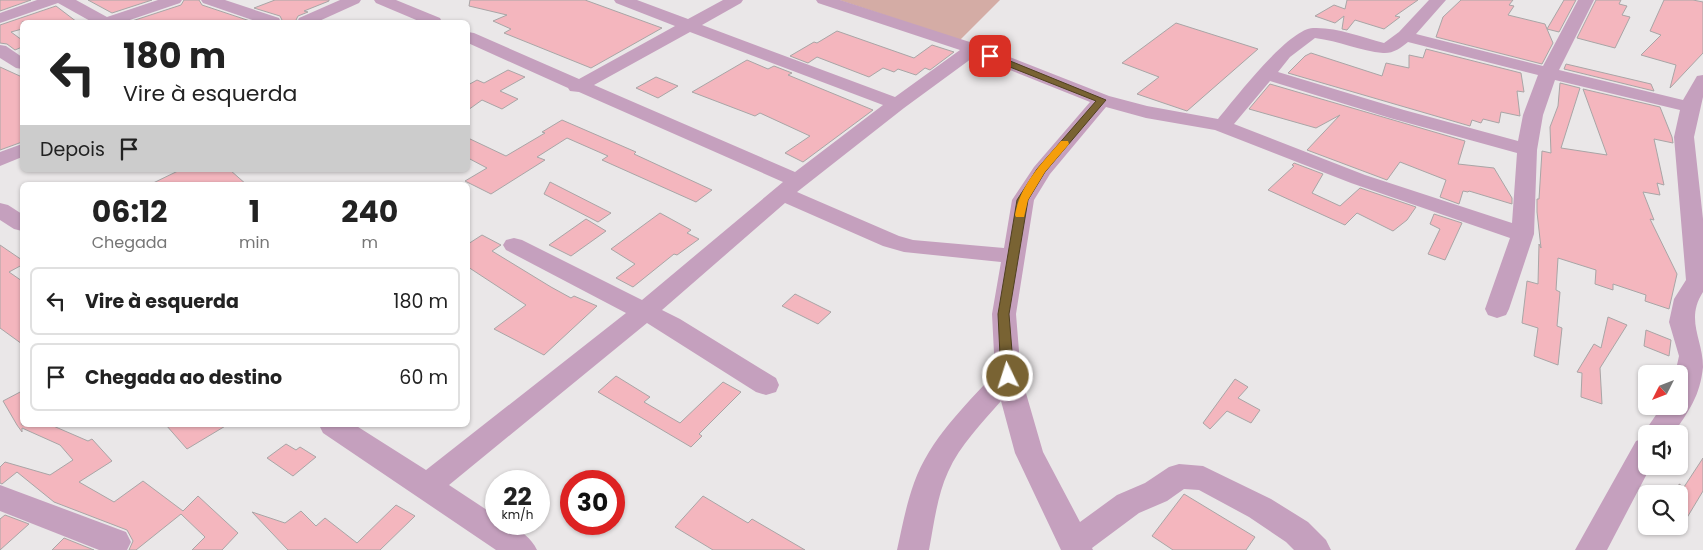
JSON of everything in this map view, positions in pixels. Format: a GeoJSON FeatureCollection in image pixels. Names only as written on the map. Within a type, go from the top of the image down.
{"type":"FeatureCollection","features":[{"type":"Feature","properties":{"kind":"street"},"geometry":{"type":"LineString","coordinates":[[0,18],[52,0]]}},
{"type":"Feature","properties":{"kind":"street"},"geometry":{"type":"LineString","coordinates":[[64,0],[99,20]]}},
{"type":"Feature","properties":{"kind":"street"},"geometry":{"type":"LineString","coordinates":[[115,20],[174,0]]}},
{"type":"Feature","properties":{"kind":"street"},"geometry":{"type":"LineString","coordinates":[[209,0],[268,20]]}},
{"type":"Feature","properties":{"kind":"street"},"geometry":{"type":"LineString","coordinates":[[309,20],[353,0]]}},
{"type":"Feature","properties":{"kind":"street"},"geometry":{"type":"LineString","coordinates":[[382,0],[429,20]]}},
{"type":"Feature","properties":{"kind":"street"},"geometry":{"type":"LineString","coordinates":[[622,0],[897,104]]}},
{"type":"Feature","properties":{"kind":"street"},"geometry":{"type":"LineString","coordinates":[[577,87],[735,0]]}},
{"type":"Feature","properties":{"kind":"street"},"geometry":{"type":"LineString","coordinates":[[824,0],[973,49],[1102,100],[1146,112],[1198,120],[1222,126],[1358,179],[1523,234]]}},
{"type":"Feature","properties":{"kind":"street"},"geometry":{"type":"LineString","coordinates":[[1222,126],[1284,53],[1312,34],[1333,35],[1384,48],[1392,46],[1405,36],[1438,0]]}},
{"type":"Feature","properties":{"kind":"street"},"geometry":{"type":"LineString","coordinates":[[1497,309],[1523,234],[1527,150],[1533,115],[1548,73],[1586,0]]}},
{"type":"Feature","properties":{"kind":"street"},"geometry":{"type":"LineString","coordinates":[[1405,36],[1548,73],[1695,103]]}},
{"type":"Feature","properties":{"kind":"street"},"geometry":{"type":"LineString","coordinates":[[470,38],[790,187],[892,241],[912,248],[1013,256]]}},
{"type":"Feature","properties":{"kind":"street"},"geometry":{"type":"LineString","coordinates":[[427,486],[644,312],[790,187],[897,104],[973,49]]}},
{"type":"Feature","properties":{"kind":"street"},"geometry":{"type":"LineString","coordinates":[[0,50],[20,63]]}},
{"type":"Feature","properties":{"kind":"street"},"geometry":{"type":"LineString","coordinates":[[1266,74],[1397,114],[1527,150]]}},
{"type":"Feature","properties":{"kind":"street"},"geometry":{"type":"LineString","coordinates":[[1688,376],[1692,356],[1682,322],[1686,300],[1698,282],[1684,137],[1703,80]]}},
{"type":"Feature","properties":{"kind":"street"},"geometry":{"type":"LineString","coordinates":[[1102,100],[1040,171],[1023,200],[1004,314],[1008,376],[1029,453],[1076,546],[1128,504],[1156,492],[1179,476],[1203,478],[1260,508],[1297,532],[1315,550]]}},
{"type":"Feature","properties":{"kind":"street"},"geometry":{"type":"LineString","coordinates":[[0,160],[20,151]]}},
{"type":"Feature","properties":{"kind":"street"},"geometry":{"type":"LineString","coordinates":[[0,210],[20,223]]}},
{"type":"Feature","properties":{"kind":"street"},"geometry":{"type":"LineString","coordinates":[[514,244],[671,325],[766,385]]}},
{"type":"Feature","properties":{"kind":"street"},"geometry":{"type":"LineString","coordinates":[[955,252],[988,270],[1008,288]]}},
{"type":"Feature","properties":{"kind":"street"},"geometry":{"type":"LineString","coordinates":[[913,550],[927,490],[937,462],[968,422],[1008,376]]}},
{"type":"Feature","properties":{"kind":"street"},"geometry":{"type":"LineString","coordinates":[[336,427],[520,550]]}},
{"type":"Feature","properties":{"kind":"street"},"geometry":{"type":"LineString","coordinates":[[1591,550],[1638,465]]}},
{"type":"Feature","properties":{"kind":"street"},"geometry":{"type":"LineString","coordinates":[[0,498],[115,542]]}},
{"type":"Feature","properties":{"kind":"shaded area"},"geometry":{"type":"Polygon","coordinates":[[[839,0],[1000,0],[960,40],[839,0]]]}},
{"type":"Feature","properties":{"kind":"building"},"geometry":{"type":"Polygon","coordinates":[[[0,0],[31,0],[0,11],[0,0]]]}},
{"type":"Feature","properties":{"kind":"building"},"geometry":{"type":"Polygon","coordinates":[[[88,0],[152,0],[112,13],[88,0]]]}},
{"type":"Feature","properties":{"kind":"building"},"geometry":{"type":"Polygon","coordinates":[[[184,0],[199,0],[202,5],[247,20],[135,20],[181,5],[184,0]]]}},
{"type":"Feature","properties":{"kind":"building"},"geometry":{"type":"Polygon","coordinates":[[[275,0],[329,0],[304,11],[308,12],[298,16],[296,20],[282,20],[280,16],[254,8],[275,0]]]}},
{"type":"Feature","properties":{"kind":"building"},"geometry":{"type":"Polygon","coordinates":[[[470,0],[585,0],[662,28],[591,68],[504,33],[511,29],[493,21],[507,15],[469,6],[470,0]]]}},
{"type":"Feature","properties":{"kind":"building"},"geometry":{"type":"Polygon","coordinates":[[[1347,0],[1418,0],[1395,16],[1400,17],[1384,29],[1355,20],[1347,30],[1342,29],[1344,16],[1335,23],[1315,16],[1334,5],[1345,9],[1347,0]]]}},
{"type":"Feature","properties":{"kind":"building"},"geometry":{"type":"Polygon","coordinates":[[[1461,0],[1513,0],[1509,5],[1514,6],[1508,15],[1545,24],[1553,43],[1542,64],[1436,37],[1443,17],[1461,0]]]}},
{"type":"Feature","properties":{"kind":"building"},"geometry":{"type":"Polygon","coordinates":[[[1564,0],[1576,0],[1559,32],[1547,29],[1564,0]]]}},
{"type":"Feature","properties":{"kind":"building"},"geometry":{"type":"Polygon","coordinates":[[[1596,0],[1621,0],[1619,4],[1627,6],[1622,15],[1630,17],[1615,48],[1577,38],[1596,0]]]}},
{"type":"Feature","properties":{"kind":"building"},"geometry":{"type":"Polygon","coordinates":[[[1664,0],[1703,2],[1703,53],[1670,88],[1676,65],[1641,55],[1661,35],[1650,31],[1664,0]]]}},
{"type":"Feature","properties":{"kind":"building"},"geometry":{"type":"Polygon","coordinates":[[[56,6],[74,20],[20,20],[20,30],[11,32],[20,39],[20,48],[15,50],[7,44],[0,43],[0,25],[56,6]]]}},
{"type":"Feature","properties":{"kind":"building"},"geometry":{"type":"Polygon","coordinates":[[[1176,23],[1258,49],[1187,111],[1137,94],[1159,77],[1122,63],[1176,23]]]}},
{"type":"Feature","properties":{"kind":"building"},"geometry":{"type":"Polygon","coordinates":[[[837,31],[914,58],[932,45],[954,52],[930,70],[925,68],[916,75],[898,69],[894,72],[883,68],[869,77],[817,57],[808,63],[790,56],[837,31]]]}},
{"type":"Feature","properties":{"kind":"building"},"geometry":{"type":"Polygon","coordinates":[[[1426,49],[1521,73],[1524,92],[1517,91],[1520,116],[1501,112],[1499,123],[1483,119],[1481,123],[1472,120],[1470,126],[1288,73],[1305,56],[1311,53],[1382,76],[1386,63],[1409,68],[1409,55],[1423,58],[1426,49]]]}},
{"type":"Feature","properties":{"kind":"building"},"geometry":{"type":"Polygon","coordinates":[[[747,60],[768,69],[774,66],[792,73],[788,75],[873,110],[803,162],[785,153],[810,136],[760,113],[755,116],[692,92],[747,60]]]}},
{"type":"Feature","properties":{"kind":"building"},"geometry":{"type":"Polygon","coordinates":[[[1566,64],[1651,84],[1654,91],[1564,69],[1566,64]]]}},
{"type":"Feature","properties":{"kind":"building"},"geometry":{"type":"Polygon","coordinates":[[[0,67],[20,76],[20,143],[0,150],[0,67]]]}},
{"type":"Feature","properties":{"kind":"building"},"geometry":{"type":"Polygon","coordinates":[[[508,70],[525,77],[500,91],[518,99],[502,109],[482,100],[470,109],[470,84],[477,80],[484,83],[508,70]]]}},
{"type":"Feature","properties":{"kind":"building"},"geometry":{"type":"Polygon","coordinates":[[[656,77],[678,86],[658,98],[636,88],[656,77]]]}},
{"type":"Feature","properties":{"kind":"building"},"geometry":{"type":"Polygon","coordinates":[[[1560,83],[1580,88],[1561,148],[1607,155],[1583,89],[1660,107],[1673,143],[1654,139],[1664,185],[1657,183],[1660,195],[1643,192],[1654,220],[1650,219],[1677,274],[1669,309],[1645,301],[1646,295],[1613,284],[1613,290],[1595,284],[1596,270],[1558,258],[1556,290],[1560,292],[1557,326],[1562,328],[1558,365],[1534,356],[1538,328],[1522,323],[1527,281],[1538,284],[1539,244],[1541,248],[1537,199],[1539,199],[1542,151],[1551,153],[1550,127],[1558,106],[1560,83]]]}},
{"type":"Feature","properties":{"kind":"building"},"geometry":{"type":"Polygon","coordinates":[[[1270,84],[1465,141],[1458,164],[1494,168],[1512,198],[1512,204],[1469,191],[1463,191],[1459,204],[1440,197],[1446,180],[1400,162],[1387,180],[1307,150],[1340,115],[1316,128],[1249,109],[1270,84]]]}},
{"type":"Feature","properties":{"kind":"building"},"geometry":{"type":"Polygon","coordinates":[[[562,120],[636,152],[634,154],[712,190],[696,202],[602,160],[608,156],[567,138],[537,157],[545,160],[491,194],[465,181],[487,168],[470,159],[470,139],[506,156],[545,133],[542,132],[562,120]]]}},
{"type":"Feature","properties":{"kind":"building"},"geometry":{"type":"Polygon","coordinates":[[[1294,163],[1323,174],[1312,193],[1340,206],[1360,188],[1416,207],[1407,220],[1393,231],[1357,213],[1345,225],[1268,190],[1294,166],[1292,165],[1294,163]]]}},
{"type":"Feature","properties":{"kind":"building"},"geometry":{"type":"Polygon","coordinates":[[[176,172],[232,172],[244,182],[155,182],[176,172]]]}},
{"type":"Feature","properties":{"kind":"building"},"geometry":{"type":"Polygon","coordinates":[[[550,182],[611,213],[598,222],[544,194],[550,182]]]}},
{"type":"Feature","properties":{"kind":"building"},"geometry":{"type":"Polygon","coordinates":[[[660,213],[691,230],[687,233],[699,239],[677,255],[674,254],[633,287],[616,278],[635,264],[611,249],[660,213]]]}},
{"type":"Feature","properties":{"kind":"building"},"geometry":{"type":"Polygon","coordinates":[[[1434,214],[1462,223],[1445,260],[1428,254],[1440,229],[1430,224],[1434,214]]]}},
{"type":"Feature","properties":{"kind":"building"},"geometry":{"type":"Polygon","coordinates":[[[586,219],[606,231],[571,256],[549,245],[586,219]]]}},
{"type":"Feature","properties":{"kind":"building"},"geometry":{"type":"Polygon","coordinates":[[[482,235],[501,245],[492,251],[571,298],[574,296],[597,306],[544,355],[494,329],[526,305],[470,268],[470,243],[482,235]]]}},
{"type":"Feature","properties":{"kind":"building"},"geometry":{"type":"Polygon","coordinates":[[[0,245],[20,259],[20,266],[9,272],[20,280],[20,343],[0,328],[0,245]]]}},
{"type":"Feature","properties":{"kind":"building"},"geometry":{"type":"Polygon","coordinates":[[[795,294],[831,312],[818,324],[782,306],[795,294]]]}},
{"type":"Feature","properties":{"kind":"building"},"geometry":{"type":"Polygon","coordinates":[[[1608,317],[1627,325],[1600,368],[1602,404],[1581,397],[1582,373],[1577,372],[1594,344],[1601,348],[1608,317]]]}},
{"type":"Feature","properties":{"kind":"building"},"geometry":{"type":"Polygon","coordinates":[[[1646,330],[1671,340],[1669,356],[1644,346],[1646,330]]]}},
{"type":"Feature","properties":{"kind":"building"},"geometry":{"type":"Polygon","coordinates":[[[616,376],[650,397],[644,402],[680,423],[723,382],[741,392],[699,434],[702,436],[691,447],[598,392],[616,376]]]}},
{"type":"Feature","properties":{"kind":"building"},"geometry":{"type":"Polygon","coordinates":[[[1235,379],[1248,387],[1238,398],[1260,410],[1251,423],[1227,411],[1210,429],[1203,423],[1235,379]]]}},
{"type":"Feature","properties":{"kind":"building"},"geometry":{"type":"Polygon","coordinates":[[[20,392],[20,427],[56,427],[88,441],[92,439],[112,461],[79,482],[114,502],[143,481],[183,511],[198,496],[238,533],[222,550],[192,550],[205,537],[181,514],[136,550],[129,550],[133,541],[127,530],[54,502],[17,472],[2,484],[0,483],[0,467],[5,462],[50,475],[73,460],[60,445],[22,428],[22,432],[3,401],[20,392]]]}},
{"type":"Feature","properties":{"kind":"building"},"geometry":{"type":"Polygon","coordinates":[[[168,427],[224,427],[187,449],[168,427]]]}},
{"type":"Feature","properties":{"kind":"building"},"geometry":{"type":"Polygon","coordinates":[[[286,444],[296,450],[300,447],[316,457],[293,476],[267,458],[286,444]]]}},
{"type":"Feature","properties":{"kind":"building"},"geometry":{"type":"Polygon","coordinates":[[[1703,458],[1703,491],[1688,516],[1688,485],[1685,485],[1703,458]]]}},
{"type":"Feature","properties":{"kind":"building"},"geometry":{"type":"Polygon","coordinates":[[[1184,494],[1255,537],[1246,550],[1173,550],[1152,536],[1184,494]]]}},
{"type":"Feature","properties":{"kind":"building"},"geometry":{"type":"Polygon","coordinates":[[[703,496],[748,523],[752,519],[805,550],[713,550],[675,527],[703,496]]]}},
{"type":"Feature","properties":{"kind":"building"},"geometry":{"type":"Polygon","coordinates":[[[396,505],[415,516],[380,550],[288,550],[252,512],[285,523],[301,511],[316,526],[325,518],[357,543],[396,505]]]}},
{"type":"Feature","properties":{"kind":"building"},"geometry":{"type":"Polygon","coordinates":[[[5,515],[29,524],[0,550],[0,519],[5,515]]]}},
{"type":"Feature","properties":{"kind":"building"},"geometry":{"type":"Polygon","coordinates":[[[64,538],[94,550],[52,550],[64,538]]]}},
{"type":"Feature","properties":{"kind":"slow traffic"},"geometry":{"type":"LineString","coordinates":[[1020,215],[1023,200],[1040,171],[1064,144]]}},
{"type":"Feature","properties":{"kind":"route"},"geometry":{"type":"LineString","coordinates":[[990,56],[1102,100],[1040,171],[1023,200],[1004,314],[1008,376]]}}]}
